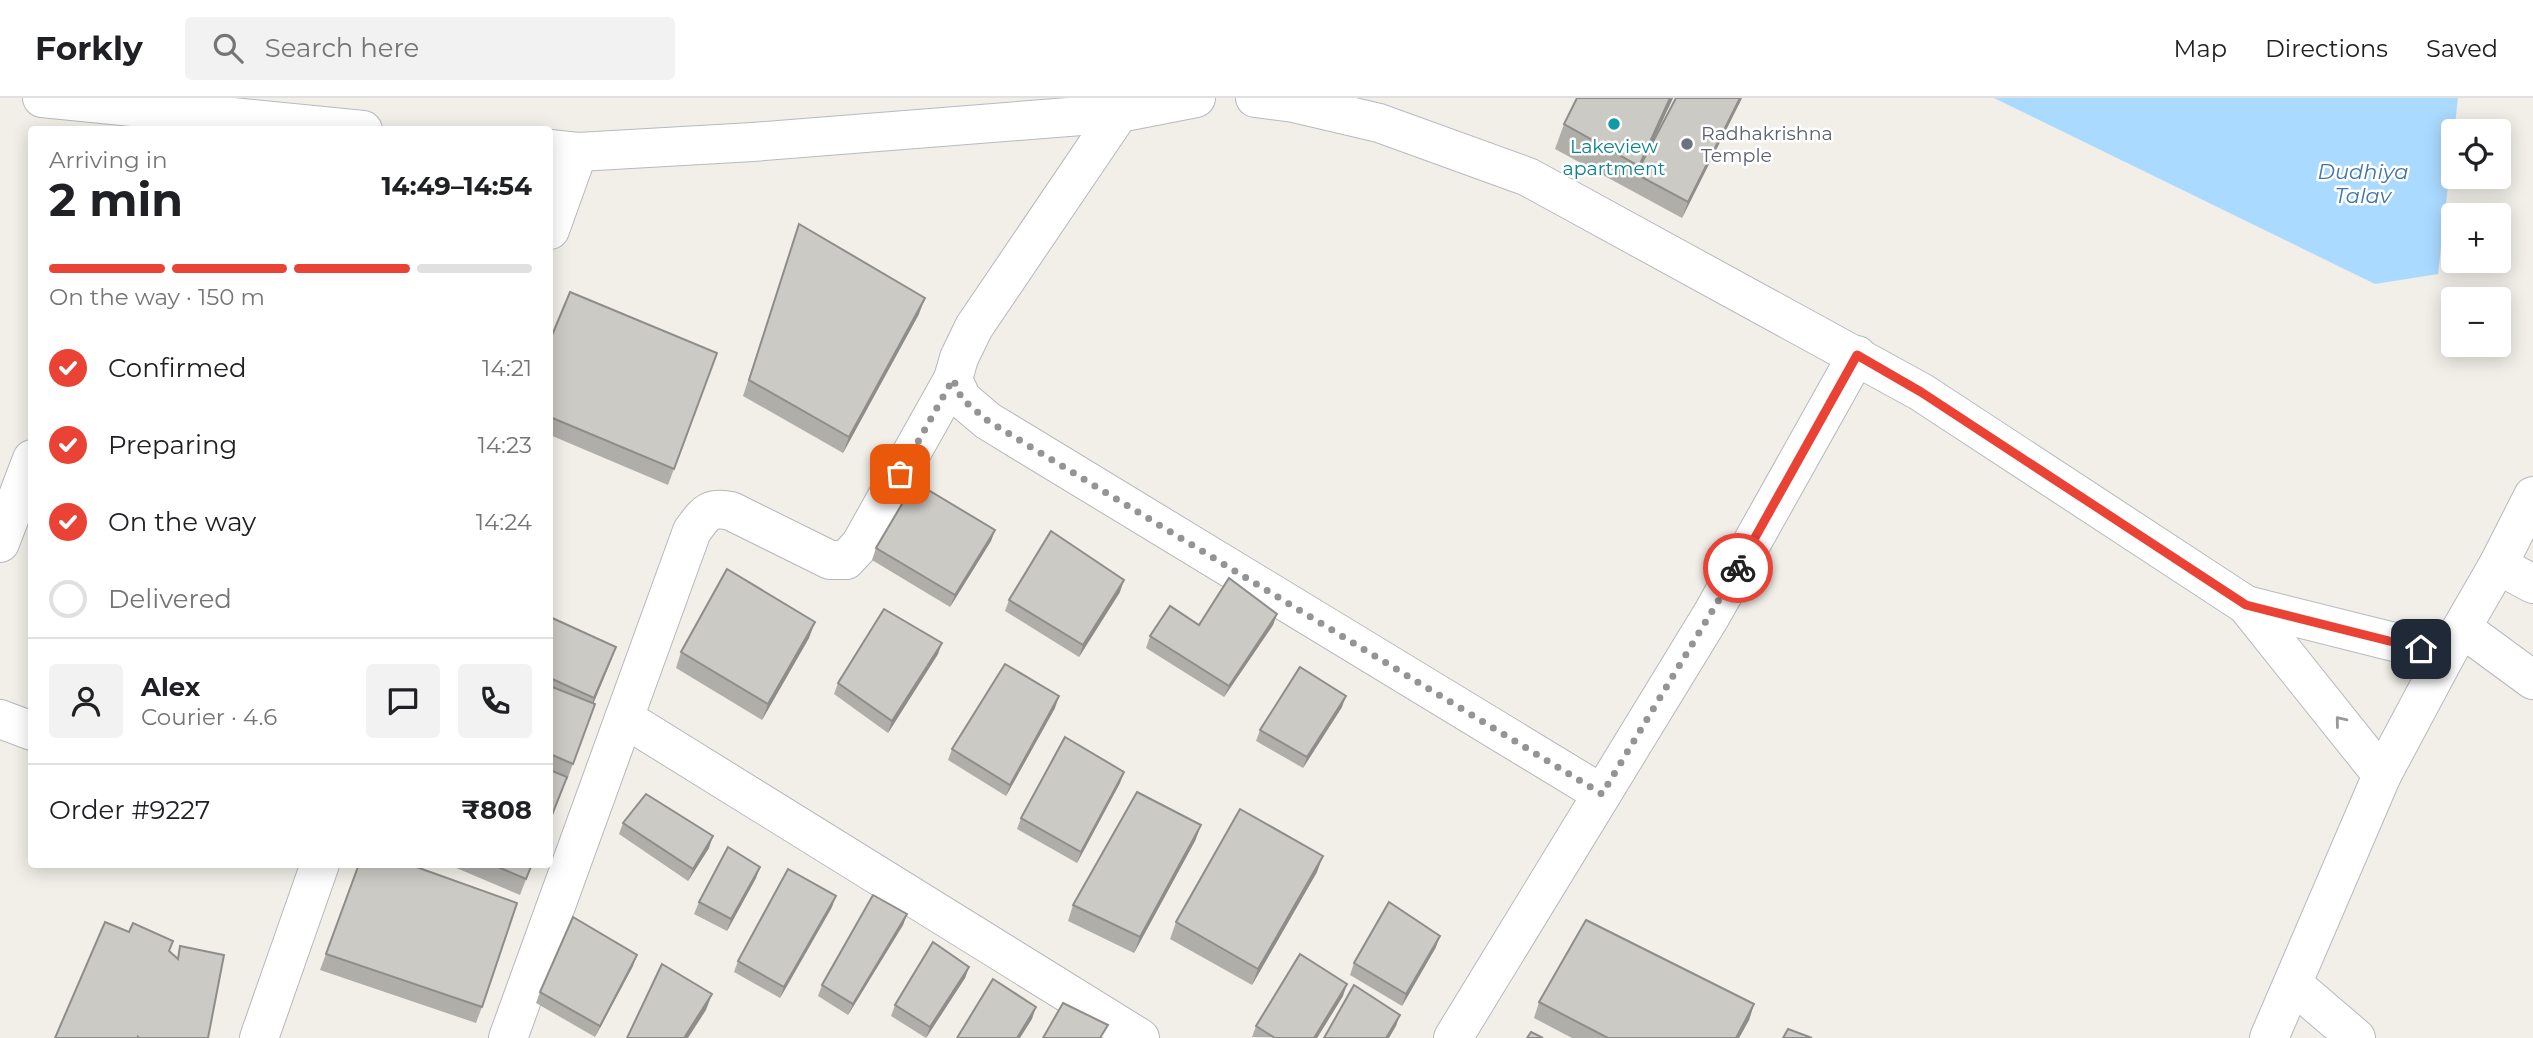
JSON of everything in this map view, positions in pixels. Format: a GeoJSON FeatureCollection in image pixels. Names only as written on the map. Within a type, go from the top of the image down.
{"type":"FeatureCollection","features":[{"type":"Feature","properties":{"kind":"street"},"geometry":{"type":"LineString","coordinates":[[43,98],[159,119],[289,126]]}},
{"type":"Feature","properties":{"kind":"street"},"geometry":{"type":"LineString","coordinates":[[553,213],[564,151],[752,142],[1119,113],[1196,98]]}},
{"type":"Feature","properties":{"kind":"street"},"geometry":{"type":"LineString","coordinates":[[1255,98],[1294,103],[1379,123],[1528,177],[1921,392],[2246,605],[2382,775]]}},
{"type":"Feature","properties":{"kind":"street"},"geometry":{"type":"LineString","coordinates":[[508,1038],[692,531],[706,513],[718,508],[732,511],[830,560],[846,560],[860,545],[953,379],[959,358],[974,327],[1119,113]]}},
{"type":"Feature","properties":{"kind":"street"},"geometry":{"type":"LineString","coordinates":[[1453,1038],[1712,614],[1857,355]]}},
{"type":"Feature","properties":{"kind":"street"},"geometry":{"type":"LineString","coordinates":[[953,379],[962,399],[988,421],[1602,794]]}},
{"type":"Feature","properties":{"kind":"street"},"geometry":{"type":"LineString","coordinates":[[0,543],[28,470]]}},
{"type":"Feature","properties":{"kind":"street"},"geometry":{"type":"LineString","coordinates":[[2270,1038],[2382,775],[2533,496]]}},
{"type":"Feature","properties":{"kind":"street"},"geometry":{"type":"LineString","coordinates":[[2498,565],[2533,584]]}},
{"type":"Feature","properties":{"kind":"street"},"geometry":{"type":"LineString","coordinates":[[2246,605],[2454,642],[2533,680]]}},
{"type":"Feature","properties":{"kind":"street"},"geometry":{"type":"LineString","coordinates":[[624,718],[1140,1038]]}},
{"type":"Feature","properties":{"kind":"street"},"geometry":{"type":"LineString","coordinates":[[0,719],[28,730]]}},
{"type":"Feature","properties":{"kind":"street"},"geometry":{"type":"LineString","coordinates":[[259,1038],[319,868]]}},
{"type":"Feature","properties":{"kind":"street"},"geometry":{"type":"LineString","coordinates":[[2294,985],[2356,1038]]}},
{"type":"Feature","properties":{"kind":"water","name":"Dudhiya Talav"},"geometry":{"type":"Polygon","coordinates":[[[1994,98],[2458,98],[2456,119],[2441,119],[2441,189],[2448,189],[2446,203],[2441,203],[2438,274],[2375,284],[1994,98]]]}},
{"type":"Feature","properties":{"kind":"building","name":"Lakeview apartment"},"geometry":{"type":"Polygon","coordinates":[[[1577,98],[1670,98],[1639,166],[1564,124],[1577,98]]]}},
{"type":"Feature","properties":{"kind":"building","name":"Radhakrishna Temple"},"geometry":{"type":"Polygon","coordinates":[[[1676,98],[1740,98],[1688,202],[1636,174],[1676,98]]]}},
{"type":"Feature","properties":{"kind":"building"},"geometry":{"type":"Polygon","coordinates":[[[799,224],[925,298],[849,437],[749,380],[799,224]]]}},
{"type":"Feature","properties":{"kind":"building"},"geometry":{"type":"Polygon","coordinates":[[[570,292],[717,353],[674,469],[553,418],[553,333],[570,292]]]}},
{"type":"Feature","properties":{"kind":"building"},"geometry":{"type":"Polygon","coordinates":[[[915,482],[995,530],[955,595],[876,548],[915,482]]]}},
{"type":"Feature","properties":{"kind":"building"},"geometry":{"type":"Polygon","coordinates":[[[1051,531],[1124,580],[1083,645],[1009,600],[1051,531]]]}},
{"type":"Feature","properties":{"kind":"building"},"geometry":{"type":"Polygon","coordinates":[[[727,569],[815,622],[768,704],[681,652],[727,569]]]}},
{"type":"Feature","properties":{"kind":"building"},"geometry":{"type":"Polygon","coordinates":[[[1229,578],[1277,614],[1229,686],[1150,636],[1170,606],[1199,625],[1229,578]]]}},
{"type":"Feature","properties":{"kind":"building"},"geometry":{"type":"Polygon","coordinates":[[[884,609],[942,643],[892,721],[838,683],[884,609]]]}},
{"type":"Feature","properties":{"kind":"building"},"geometry":{"type":"Polygon","coordinates":[[[553,618],[616,647],[594,698],[553,679],[553,618]]]}},
{"type":"Feature","properties":{"kind":"building"},"geometry":{"type":"Polygon","coordinates":[[[1005,664],[1059,696],[1010,785],[952,749],[1005,664]]]}},
{"type":"Feature","properties":{"kind":"building"},"geometry":{"type":"Polygon","coordinates":[[[1300,667],[1346,696],[1307,757],[1260,730],[1300,667]]]}},
{"type":"Feature","properties":{"kind":"building"},"geometry":{"type":"Polygon","coordinates":[[[553,687],[595,704],[573,764],[553,755],[553,687]]]}},
{"type":"Feature","properties":{"kind":"building"},"geometry":{"type":"Polygon","coordinates":[[[1065,737],[1124,772],[1081,852],[1021,818],[1065,737]]]}},
{"type":"Feature","properties":{"kind":"building"},"geometry":{"type":"Polygon","coordinates":[[[553,771],[567,777],[553,812],[553,771]]]}},
{"type":"Feature","properties":{"kind":"building"},"geometry":{"type":"Polygon","coordinates":[[[1137,792],[1201,825],[1140,937],[1073,905],[1137,792]]]}},
{"type":"Feature","properties":{"kind":"building"},"geometry":{"type":"Polygon","coordinates":[[[646,794],[713,836],[693,869],[623,823],[646,794]]]}},
{"type":"Feature","properties":{"kind":"building"},"geometry":{"type":"Polygon","coordinates":[[[1240,809],[1323,856],[1258,969],[1176,922],[1240,809]]]}},
{"type":"Feature","properties":{"kind":"building"},"geometry":{"type":"Polygon","coordinates":[[[728,847],[760,867],[731,919],[699,902],[728,847]]]}},
{"type":"Feature","properties":{"kind":"building"},"geometry":{"type":"Polygon","coordinates":[[[358,868],[419,868],[517,903],[482,1007],[326,954],[358,868]]]}},
{"type":"Feature","properties":{"kind":"building"},"geometry":{"type":"Polygon","coordinates":[[[500,868],[530,868],[526,879],[500,868]]]}},
{"type":"Feature","properties":{"kind":"building"},"geometry":{"type":"Polygon","coordinates":[[[788,869],[836,896],[784,987],[738,961],[788,869]]]}},
{"type":"Feature","properties":{"kind":"building"},"geometry":{"type":"Polygon","coordinates":[[[873,895],[907,914],[853,1004],[822,985],[873,895]]]}},
{"type":"Feature","properties":{"kind":"building"},"geometry":{"type":"Polygon","coordinates":[[[1389,902],[1440,936],[1406,994],[1354,963],[1389,902]]]}},
{"type":"Feature","properties":{"kind":"building"},"geometry":{"type":"Polygon","coordinates":[[[573,917],[637,955],[600,1026],[540,992],[573,917]]]}},
{"type":"Feature","properties":{"kind":"building"},"geometry":{"type":"Polygon","coordinates":[[[1586,920],[1754,1004],[1736,1038],[1608,1038],[1539,1002],[1586,920]]]}},
{"type":"Feature","properties":{"kind":"building"},"geometry":{"type":"Polygon","coordinates":[[[105,922],[129,932],[133,923],[173,941],[169,951],[178,959],[180,946],[224,955],[208,1038],[55,1038],[105,922]]]}},
{"type":"Feature","properties":{"kind":"building"},"geometry":{"type":"Polygon","coordinates":[[[933,942],[969,967],[930,1027],[895,1005],[933,942]]]}},
{"type":"Feature","properties":{"kind":"building"},"geometry":{"type":"Polygon","coordinates":[[[1300,954],[1347,984],[1314,1038],[1275,1038],[1256,1026],[1300,954]]]}},
{"type":"Feature","properties":{"kind":"building"},"geometry":{"type":"Polygon","coordinates":[[[662,964],[712,994],[684,1038],[627,1038],[662,964]]]}},
{"type":"Feature","properties":{"kind":"building"},"geometry":{"type":"Polygon","coordinates":[[[993,979],[1036,1007],[1017,1038],[957,1038],[993,979]]]}},
{"type":"Feature","properties":{"kind":"building"},"geometry":{"type":"Polygon","coordinates":[[[1354,985],[1400,1015],[1386,1038],[1324,1038],[1354,985]]]}},
{"type":"Feature","properties":{"kind":"building"},"geometry":{"type":"Polygon","coordinates":[[[1063,1003],[1108,1025],[1100,1038],[1043,1038],[1063,1003]]]}},
{"type":"Feature","properties":{"kind":"building"},"geometry":{"type":"Polygon","coordinates":[[[1788,1029],[1812,1038],[1783,1038],[1788,1029]]]}},
{"type":"Feature","properties":{"kind":"building"},"geometry":{"type":"Polygon","coordinates":[[[1531,1032],[1543,1038],[1527,1038],[1531,1032]]]}},
{"type":"Feature","properties":{"kind":"way so far"},"geometry":{"type":"LineString","coordinates":[[900,474],[953,379],[962,399],[988,421],[1602,794],[1738,568]]}},
{"type":"Feature","properties":{"kind":"place","name":"Lakeview apartment"},"geometry":{"type":"Point","coordinates":[1614,124]}},
{"type":"Feature","properties":{"kind":"place","name":"Radhakrishna Temple"},"geometry":{"type":"Point","coordinates":[1687,144]}},
{"type":"Feature","properties":{"kind":"route"},"geometry":{"type":"LineString","coordinates":[[1738,568],[1857,355],[1921,392],[2246,605],[2421,649]]}}]}
